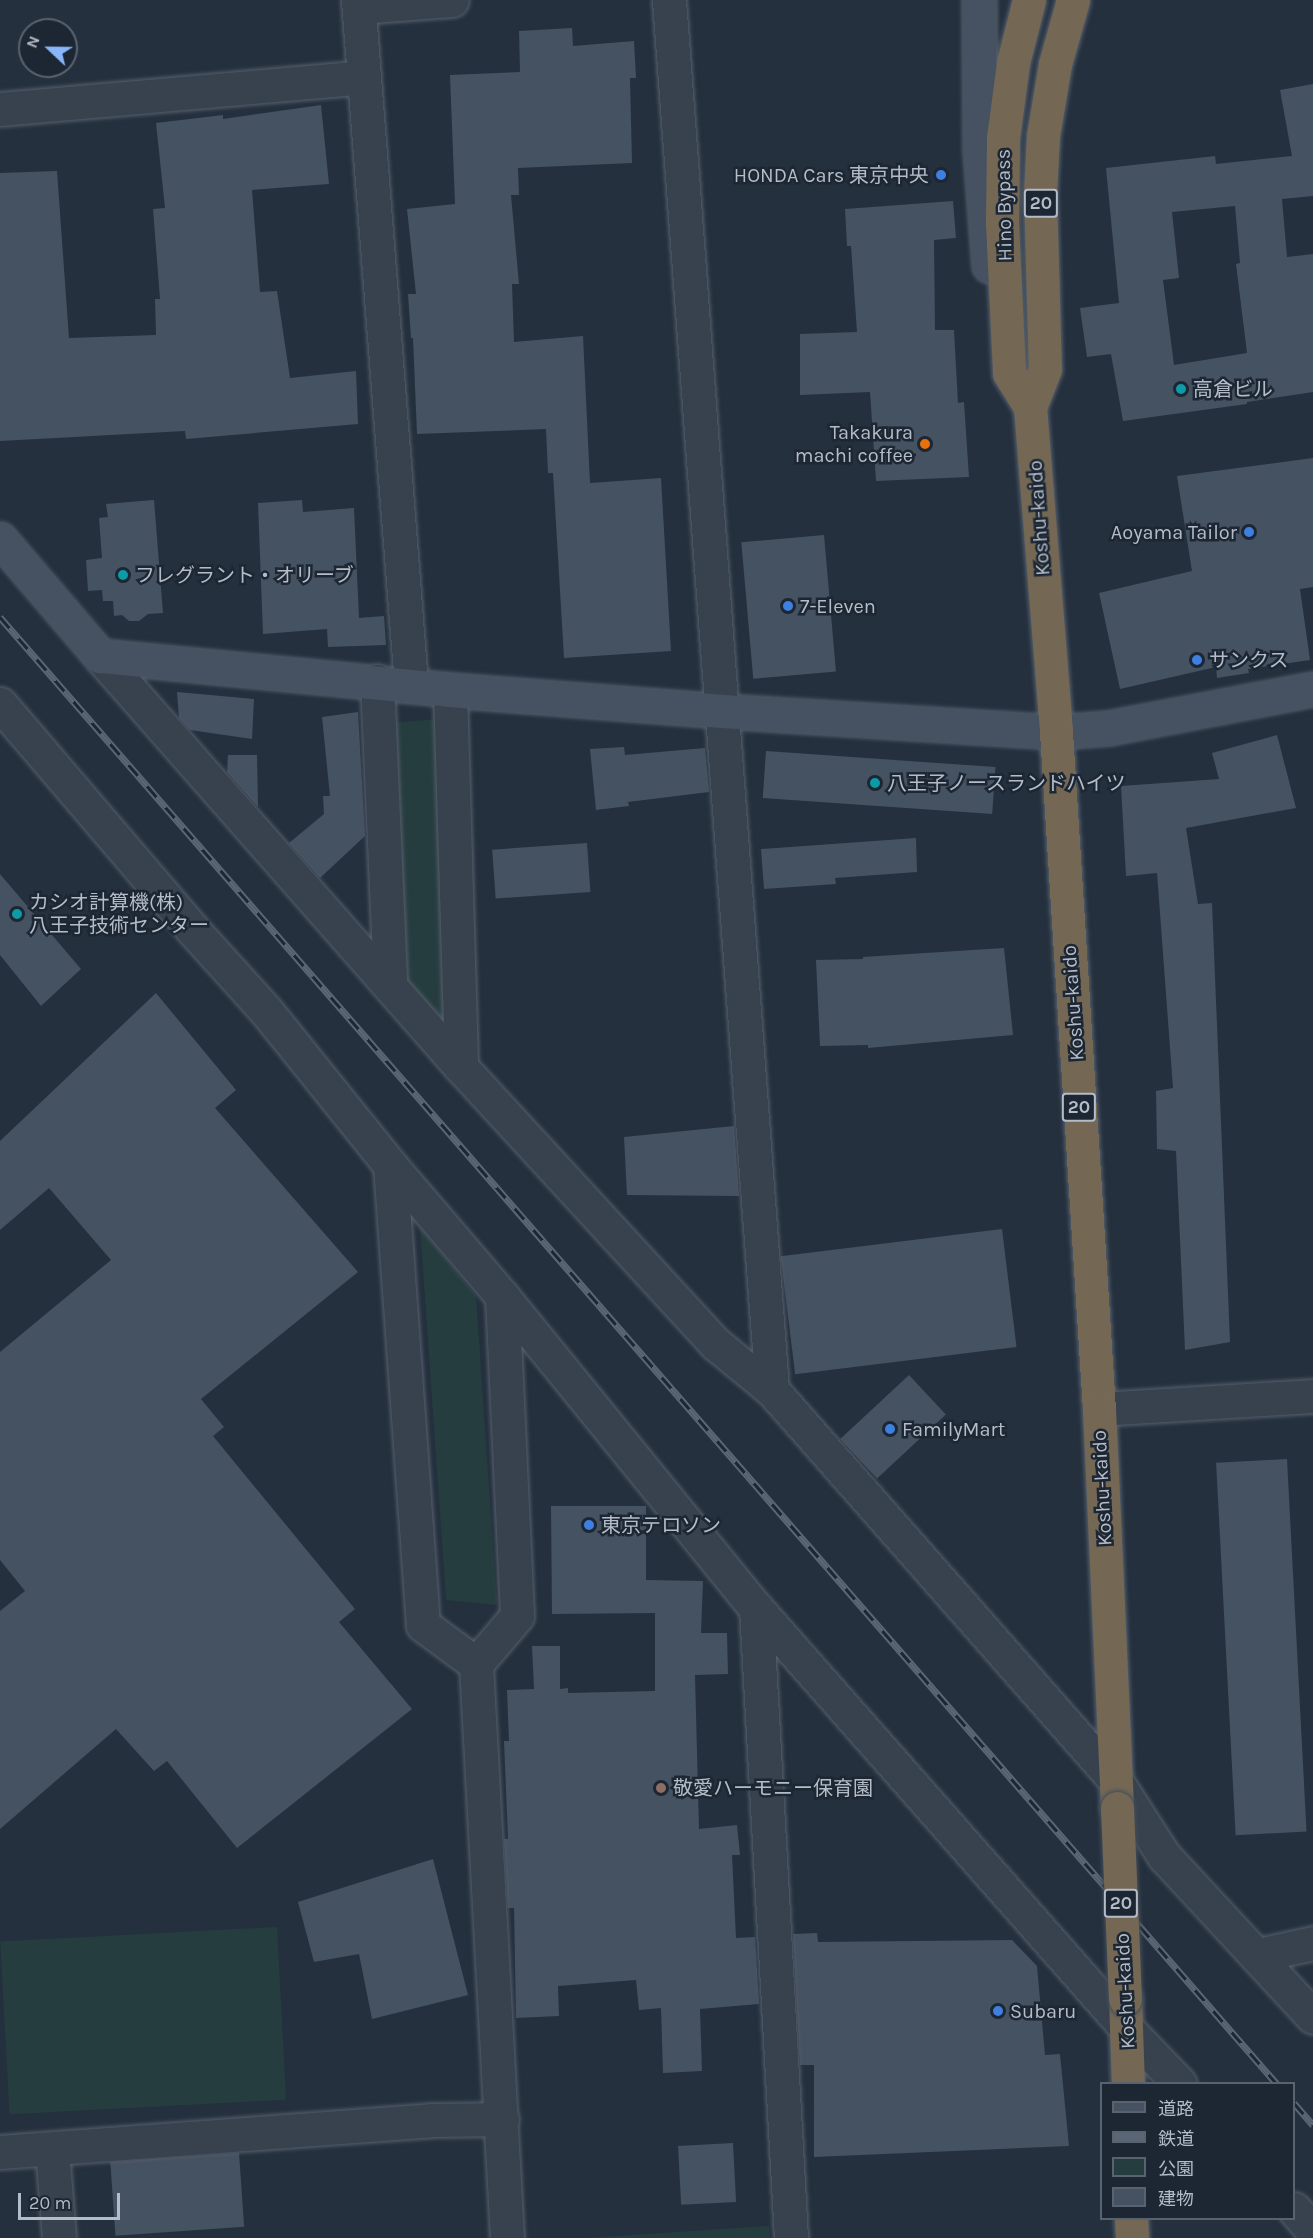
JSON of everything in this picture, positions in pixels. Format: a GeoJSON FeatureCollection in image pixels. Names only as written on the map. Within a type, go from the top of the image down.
{"type":"FeatureCollection","features":[{"type":"Feature","properties":{"kind":"highway","name":"Hino Bypass"},"geometry":{"type":"LineString","coordinates":[[1029,0],[1013,63],[1003,138],[1002,223],[1009,373],[1030,407]]}},
{"type":"Feature","properties":{"kind":"highway","name":"Koshu-kaido"},"geometry":{"type":"LineString","coordinates":[[1073,0],[1055,64],[1043,136],[1040,194],[1045,369],[1030,407],[1056,732],[1099,1409],[1128,2082]]}},
{"type":"Feature","properties":{"kind":"highway"},"geometry":{"type":"LineString","coordinates":[[1131,2220],[1132,2238]]}},
{"type":"Feature","properties":{"kind":"street"},"geometry":{"type":"LineString","coordinates":[[411,684],[358,4],[452,0]]}},
{"type":"Feature","properties":{"kind":"street"},"geometry":{"type":"LineString","coordinates":[[669,0],[772,1390]]}},
{"type":"Feature","properties":{"kind":"street"},"geometry":{"type":"LineString","coordinates":[[979,0],[980,149],[992,300],[1007,326]]}},
{"type":"Feature","properties":{"kind":"street"},"geometry":{"type":"LineString","coordinates":[[0,109],[364,77]]}},
{"type":"Feature","properties":{"kind":"street"},"geometry":{"type":"LineString","coordinates":[[0,539],[462,1067],[716,1344],[772,1390],[1116,1795],[1164,1856],[1313,2017]]}},
{"type":"Feature","properties":{"kind":"street"},"geometry":{"type":"LineString","coordinates":[[100,656],[411,684],[450,690],[722,711],[1056,732],[1108,728],[1313,689]]}},
{"type":"Feature","properties":{"kind":"street"},"geometry":{"type":"LineString","coordinates":[[377,681],[390,984]]}},
{"type":"Feature","properties":{"kind":"street"},"geometry":{"type":"LineString","coordinates":[[450,690],[462,1067]]}},
{"type":"Feature","properties":{"kind":"street"},"geometry":{"type":"LineString","coordinates":[[0,704],[267,1012],[390,1165],[502,1296],[756,1608],[1126,2014],[1178,2082]]}},
{"type":"Feature","properties":{"kind":"street"},"geometry":{"type":"LineString","coordinates":[[390,1165],[423,1625],[476,1664]]}},
{"type":"Feature","properties":{"kind":"street"},"geometry":{"type":"LineString","coordinates":[[502,1296],[517,1616],[476,1664],[507,2238]]}},
{"type":"Feature","properties":{"kind":"street"},"geometry":{"type":"LineString","coordinates":[[1099,1409],[1313,1396]]}},
{"type":"Feature","properties":{"kind":"street"},"geometry":{"type":"LineString","coordinates":[[756,1608],[791,2238]]}},
{"type":"Feature","properties":{"kind":"street"},"geometry":{"type":"LineString","coordinates":[[1258,1955],[1313,1943]]}},
{"type":"Feature","properties":{"kind":"street"},"geometry":{"type":"LineString","coordinates":[[0,2152],[432,2120],[502,2119]]}},
{"type":"Feature","properties":{"kind":"street"},"geometry":{"type":"LineString","coordinates":[[52,2149],[59,2238]]}},
{"type":"Feature","properties":{"kind":"street"},"geometry":{"type":"LineString","coordinates":[[1295,2212],[1313,2231]]}},
{"type":"Feature","properties":{"kind":"green space"},"geometry":{"type":"Polygon","coordinates":[[[441,719],[453,1031],[399,972],[389,723],[441,719]]]}},
{"type":"Feature","properties":{"kind":"green space"},"geometry":{"type":"Polygon","coordinates":[[[420,1227],[476,1296],[497,1605],[446,1600],[420,1227]]]}},
{"type":"Feature","properties":{"kind":"green space"},"geometry":{"type":"Polygon","coordinates":[[[277,1927],[286,2100],[9,2114],[0,1941],[277,1927]]]}},
{"type":"Feature","properties":{"kind":"green space"},"geometry":{"type":"Polygon","coordinates":[[[769,2226],[770,2238],[587,2238],[769,2226]]]}},
{"type":"Feature","properties":{"kind":"building"},"geometry":{"type":"Polygon","coordinates":[[[572,28],[573,46],[634,41],[636,78],[630,78],[632,163],[518,168],[519,195],[511,195],[519,284],[512,284],[514,342],[583,336],[590,483],[661,478],[671,651],[564,658],[553,473],[548,473],[546,429],[417,434],[413,338],[411,338],[408,294],[416,294],[407,209],[455,204],[450,75],[520,72],[519,31],[572,28]]]}},
{"type":"Feature","properties":{"kind":"building"},"geometry":{"type":"Polygon","coordinates":[[[1313,84],[1313,196],[1282,199],[1287,257],[1313,254],[1313,392],[1247,402],[1247,404],[1123,421],[1111,354],[1087,357],[1080,308],[1119,303],[1106,168],[1215,156],[1216,164],[1292,156],[1280,90],[1313,84]],[[1235,206],[1172,212],[1179,278],[1163,280],[1174,365],[1247,353],[1236,264],[1240,263],[1235,206]]]}},
{"type":"Feature","properties":{"kind":"building"},"geometry":{"type":"Polygon","coordinates":[[[321,105],[329,184],[252,190],[260,292],[277,291],[290,378],[356,371],[358,424],[186,439],[185,431],[0,441],[0,173],[57,171],[69,338],[156,335],[155,299],[160,299],[153,209],[165,208],[156,123],[223,115],[223,119],[321,105]]]}},
{"type":"Feature","properties":{"kind":"building"},"geometry":{"type":"Polygon","coordinates":[[[953,201],[956,238],[934,240],[935,330],[954,330],[958,403],[964,402],[969,477],[876,481],[870,392],[800,395],[800,334],[857,332],[851,246],[847,246],[845,209],[953,201]]]}},
{"type":"Feature","properties":{"kind":"building"},"geometry":{"type":"Polygon","coordinates":[[[1313,458],[1313,587],[1300,589],[1310,660],[1248,669],[1249,673],[1217,678],[1216,667],[1120,689],[1099,593],[1192,571],[1177,476],[1313,458]]]}},
{"type":"Feature","properties":{"kind":"building","name":"フレグラント・オリーブ"},"geometry":{"type":"Polygon","coordinates":[[[154,500],[163,613],[148,614],[139,621],[129,621],[122,615],[114,616],[113,601],[103,601],[102,590],[88,591],[86,560],[102,558],[99,518],[108,517],[106,504],[154,500]]]}},
{"type":"Feature","properties":{"kind":"building"},"geometry":{"type":"Polygon","coordinates":[[[302,500],[303,512],[354,508],[359,618],[384,616],[386,645],[328,647],[327,629],[263,634],[258,503],[302,500]]]}},
{"type":"Feature","properties":{"kind":"building","name":"7-Eleven"},"geometry":{"type":"Polygon","coordinates":[[[824,535],[836,671],[753,679],[741,542],[824,535]]]}},
{"type":"Feature","properties":{"kind":"building"},"geometry":{"type":"Polygon","coordinates":[[[177,692],[254,699],[252,739],[190,730],[179,718],[177,692]]]}},
{"type":"Feature","properties":{"kind":"building"},"geometry":{"type":"Polygon","coordinates":[[[358,712],[365,836],[320,878],[289,843],[324,814],[323,796],[330,796],[322,717],[358,712]]]}},
{"type":"Feature","properties":{"kind":"building"},"geometry":{"type":"Polygon","coordinates":[[[1277,735],[1296,808],[1186,828],[1198,904],[1212,903],[1230,1342],[1185,1350],[1176,1151],[1157,1149],[1156,1091],[1173,1088],[1157,873],[1126,876],[1121,786],[1219,779],[1212,753],[1277,735]]]}},
{"type":"Feature","properties":{"kind":"building"},"geometry":{"type":"Polygon","coordinates":[[[624,747],[625,755],[705,748],[709,792],[628,802],[629,806],[596,810],[590,749],[624,747]]]}},
{"type":"Feature","properties":{"kind":"building","name":"八王子ノースランドハイツ"},"geometry":{"type":"Polygon","coordinates":[[[766,751],[995,767],[992,814],[763,798],[766,751]]]}},
{"type":"Feature","properties":{"kind":"building"},"geometry":{"type":"Polygon","coordinates":[[[228,755],[257,755],[258,807],[227,772],[228,755]]]}},
{"type":"Feature","properties":{"kind":"building"},"geometry":{"type":"Polygon","coordinates":[[[916,838],[917,872],[835,878],[836,884],[764,889],[761,849],[916,838]]]}},
{"type":"Feature","properties":{"kind":"building"},"geometry":{"type":"Polygon","coordinates":[[[587,843],[590,892],[496,899],[492,850],[587,843]]]}},
{"type":"Feature","properties":{"kind":"building","name":"カシオ計算機(株) 八王子技術センター"},"geometry":{"type":"Polygon","coordinates":[[[0,874],[81,969],[41,1006],[0,955],[0,874]]]}},
{"type":"Feature","properties":{"kind":"building"},"geometry":{"type":"Polygon","coordinates":[[[1004,948],[1013,1035],[868,1048],[868,1045],[820,1046],[816,960],[863,959],[863,957],[1004,948]]]}},
{"type":"Feature","properties":{"kind":"building"},"geometry":{"type":"Polygon","coordinates":[[[156,993],[236,1090],[215,1108],[358,1272],[201,1399],[224,1427],[213,1436],[355,1609],[339,1622],[412,1709],[237,1848],[167,1761],[154,1771],[116,1729],[0,1829],[0,1611],[25,1591],[0,1560],[0,1352],[111,1260],[49,1188],[0,1230],[0,1141],[156,993]]]}},
{"type":"Feature","properties":{"kind":"building"},"geometry":{"type":"Polygon","coordinates":[[[734,1126],[739,1196],[627,1195],[624,1137],[734,1126]]]}},
{"type":"Feature","properties":{"kind":"building"},"geometry":{"type":"Polygon","coordinates":[[[1002,1229],[1017,1347],[795,1374],[781,1256],[1002,1229]]]}},
{"type":"Feature","properties":{"kind":"building","name":"FamilyMart"},"geometry":{"type":"Polygon","coordinates":[[[909,1375],[946,1414],[877,1479],[840,1439],[909,1375]]]}},
{"type":"Feature","properties":{"kind":"building"},"geometry":{"type":"Polygon","coordinates":[[[1287,1459],[1307,1831],[1236,1835],[1216,1463],[1287,1459]]]}},
{"type":"Feature","properties":{"kind":"building"},"geometry":{"type":"Polygon","coordinates":[[[551,1506],[646,1506],[646,1580],[703,1581],[701,1633],[727,1633],[728,1674],[695,1675],[699,1829],[737,1825],[740,1855],[732,1855],[736,1938],[755,1937],[759,2004],[700,2009],[702,2071],[663,2073],[661,2008],[639,2010],[636,1980],[558,1986],[559,2016],[516,2018],[514,1908],[508,1908],[504,1839],[508,1839],[504,1741],[509,1741],[507,1690],[534,1689],[532,1646],[560,1646],[560,1689],[568,1688],[568,1693],[655,1691],[655,1613],[552,1614],[551,1506]]]}},
{"type":"Feature","properties":{"kind":"building"},"geometry":{"type":"Polygon","coordinates":[[[433,1859],[468,1995],[372,2019],[359,1954],[314,1962],[298,1902],[433,1859]]]}},
{"type":"Feature","properties":{"kind":"building"},"geometry":{"type":"Polygon","coordinates":[[[817,1933],[818,1942],[1012,1940],[1037,1966],[1045,2055],[1060,2054],[1069,2146],[814,2157],[814,2065],[800,2065],[793,1934],[817,1933]]]}},
{"type":"Feature","properties":{"kind":"building"},"geometry":{"type":"Polygon","coordinates":[[[733,2143],[736,2202],[681,2205],[678,2146],[733,2143]]]}},
{"type":"Feature","properties":{"kind":"building"},"geometry":{"type":"Polygon","coordinates":[[[239,2153],[244,2227],[115,2236],[110,2162],[239,2153]]]}},
{"type":"Feature","properties":{"kind":"railway"},"geometry":{"type":"LineString","coordinates":[[0,617],[1275,2082]]}},
{"type":"Feature","properties":{"kind":"railway"},"geometry":{"type":"LineString","coordinates":[[1295,2104],[1313,2125]]}},
{"type":"Feature","properties":{"kind":"place","name":"HONDA Cars 東京中央"},"geometry":{"type":"Point","coordinates":[941,175]}},
{"type":"Feature","properties":{"kind":"place","name":"高倉ビル"},"geometry":{"type":"Point","coordinates":[1181,389]}},
{"type":"Feature","properties":{"kind":"place","name":"Takakura machi coffee"},"geometry":{"type":"Point","coordinates":[925,444]}},
{"type":"Feature","properties":{"kind":"place","name":"Aoyama Tailor"},"geometry":{"type":"Point","coordinates":[1249,532]}},
{"type":"Feature","properties":{"kind":"place","name":"フレグラント・オリーブ"},"geometry":{"type":"Point","coordinates":[123,575]}},
{"type":"Feature","properties":{"kind":"place","name":"7-Eleven"},"geometry":{"type":"Point","coordinates":[788,606]}},
{"type":"Feature","properties":{"kind":"place","name":"サンクス"},"geometry":{"type":"Point","coordinates":[1197,660]}},
{"type":"Feature","properties":{"kind":"place","name":"八王子ノースランドハイツ"},"geometry":{"type":"Point","coordinates":[875,783]}},
{"type":"Feature","properties":{"kind":"place","name":"カシオ計算機(株) 八王子技術センター"},"geometry":{"type":"Point","coordinates":[17,914]}},
{"type":"Feature","properties":{"kind":"place","name":"FamilyMart"},"geometry":{"type":"Point","coordinates":[890,1429]}},
{"type":"Feature","properties":{"kind":"place","name":"東京テロソン"},"geometry":{"type":"Point","coordinates":[589,1525]}},
{"type":"Feature","properties":{"kind":"place","name":"敬愛ハーモニー保育園"},"geometry":{"type":"Point","coordinates":[661,1788]}},
{"type":"Feature","properties":{"kind":"place","name":"Subaru"},"geometry":{"type":"Point","coordinates":[998,2011]}}]}
